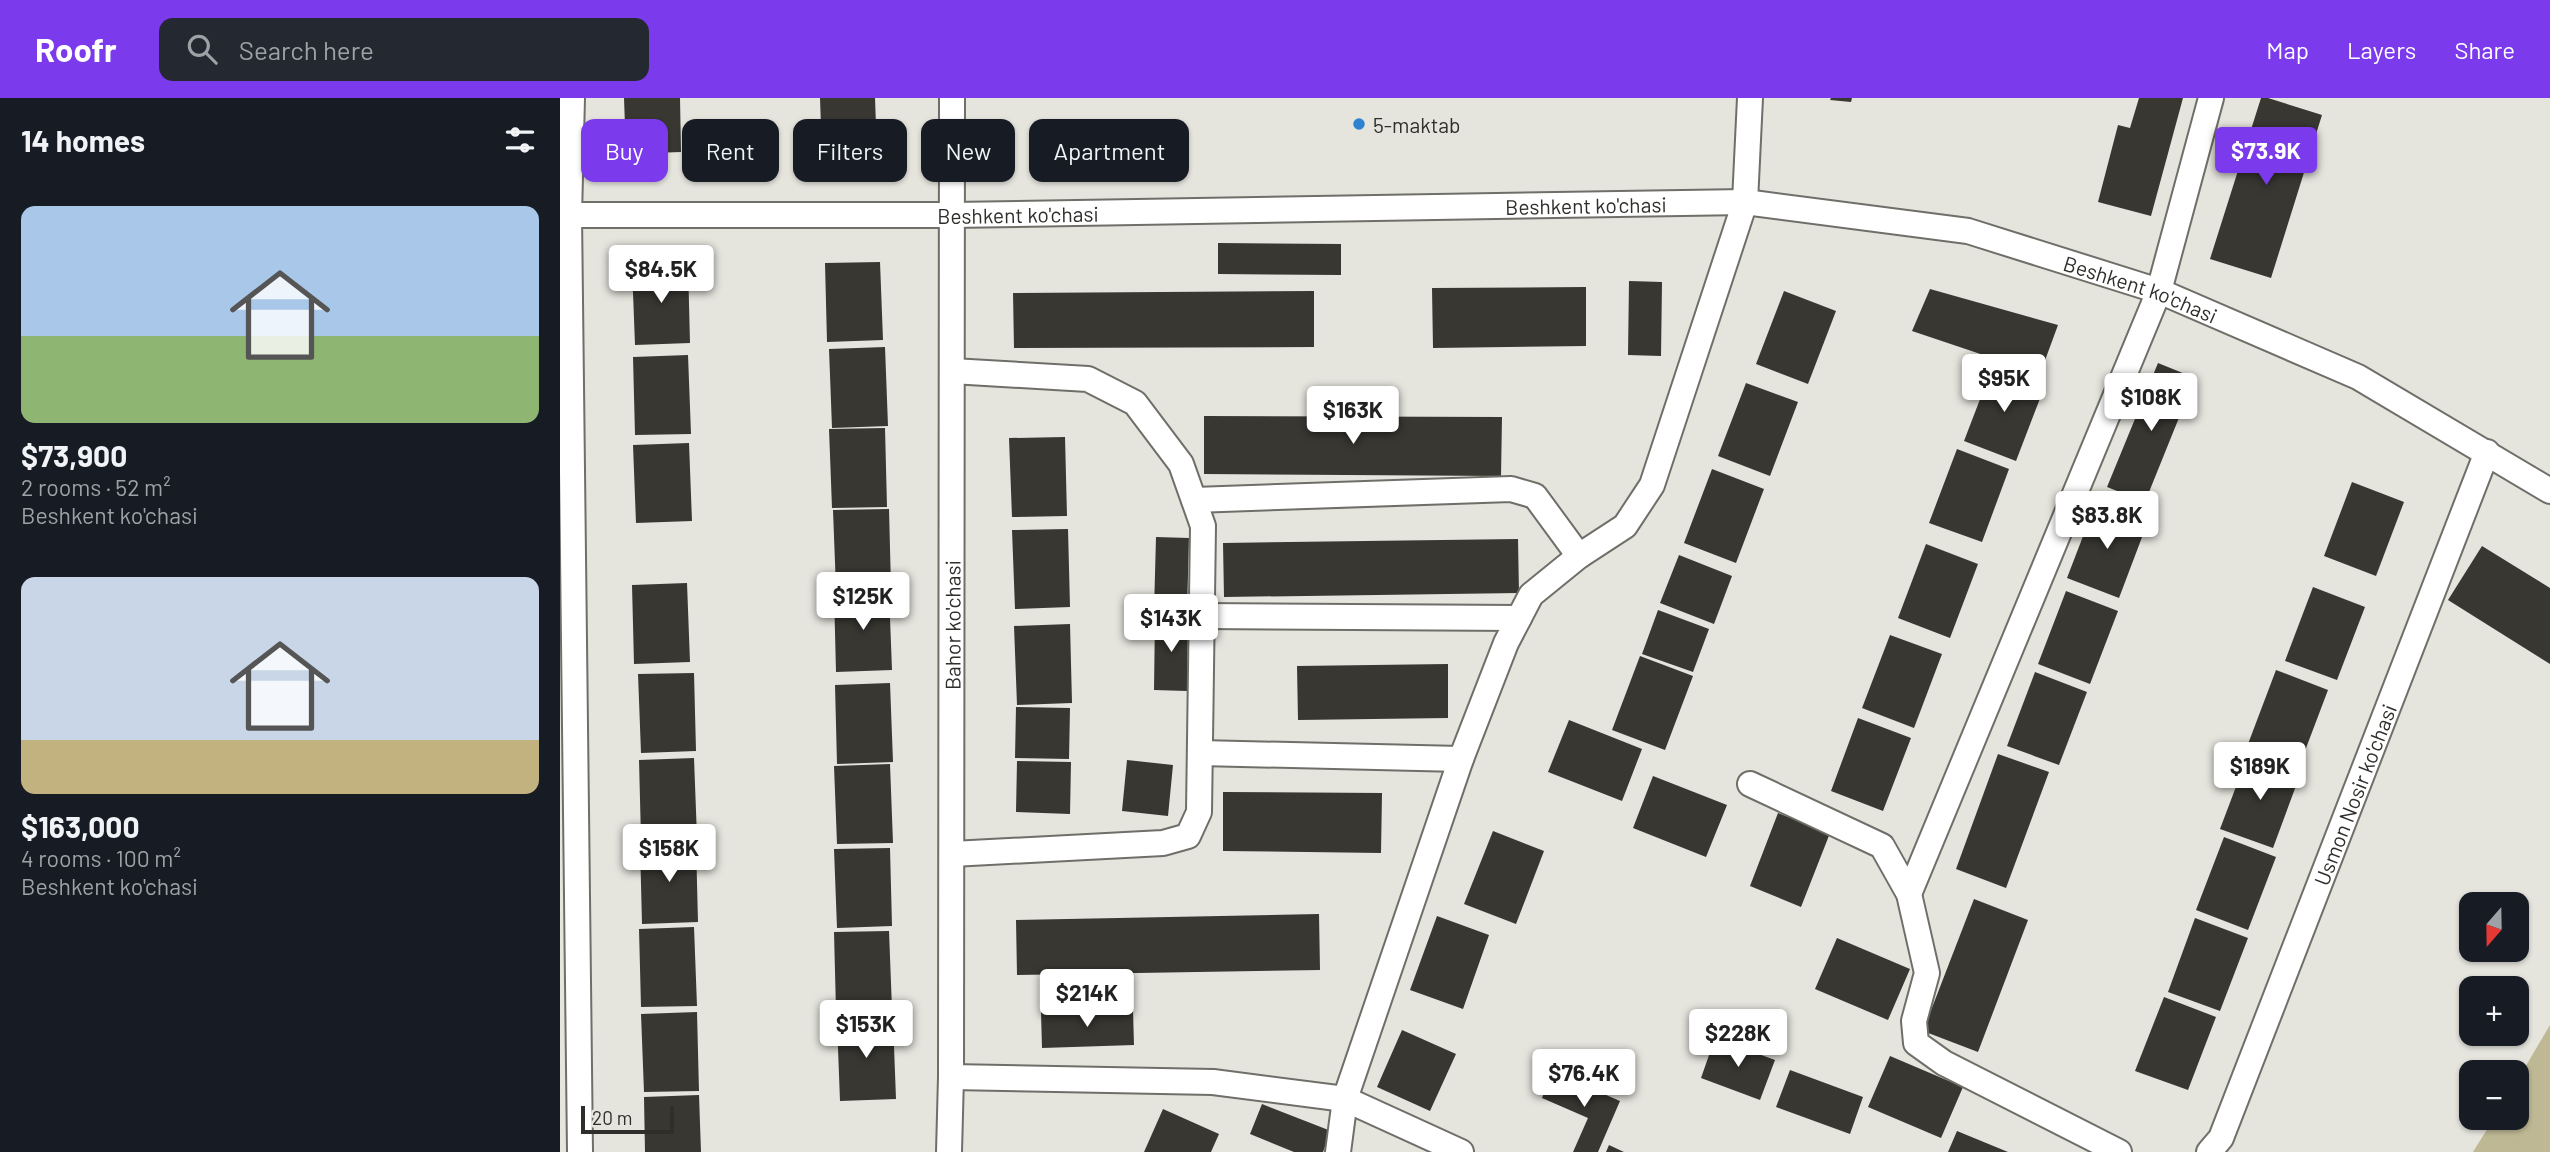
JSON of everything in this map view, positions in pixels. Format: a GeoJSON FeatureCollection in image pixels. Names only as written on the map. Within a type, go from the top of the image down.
{"type":"FeatureCollection","features":[{"type":"Feature","properties":{"kind":"street"},"geometry":{"type":"LineString","coordinates":[[572,98],[565,215],[569,1055],[580,1152]]}},
{"type":"Feature","properties":{"kind":"street","name":"Bahor ko'chasi"},"geometry":{"type":"LineString","coordinates":[[948,1152],[952,854],[952,98]]}},
{"type":"Feature","properties":{"kind":"street"},"geometry":{"type":"LineString","coordinates":[[1338,1152],[1345,1099],[1461,760],[1506,643],[1531,595],[1579,556],[1625,526],[1652,485],[1745,202],[1750,98]]}},
{"type":"Feature","properties":{"kind":"street"},"geometry":{"type":"LineString","coordinates":[[1909,894],[2159,291],[2211,98]]}},
{"type":"Feature","properties":{"kind":"street","name":"Beshkent ko'chasi"},"geometry":{"type":"LineString","coordinates":[[565,215],[952,215],[1745,202],[1968,231],[2159,291],[2358,377],[2550,491]]}},
{"type":"Feature","properties":{"kind":"street"},"geometry":{"type":"LineString","coordinates":[[952,371],[1088,379],[1135,403],[1181,464],[1203,526],[1199,812],[1188,836],[1163,843],[952,854]]}},
{"type":"Feature","properties":{"kind":"street","name":"Usmon Nosir ko'chasi"},"geometry":{"type":"LineString","coordinates":[[2215,1145],[2487,452]]}},
{"type":"Feature","properties":{"kind":"street"},"geometry":{"type":"LineString","coordinates":[[1194,500],[1511,489],[1535,496],[1579,556]]}},
{"type":"Feature","properties":{"kind":"street"},"geometry":{"type":"LineString","coordinates":[[1202,616],[1519,618]]}},
{"type":"Feature","properties":{"kind":"street"},"geometry":{"type":"LineString","coordinates":[[1200,753],[1461,760]]}},
{"type":"Feature","properties":{"kind":"street"},"geometry":{"type":"LineString","coordinates":[[1750,783],[1882,846],[1909,894],[1927,974],[1914,1021],[1916,1043],[1944,1063],[2119,1152]]}},
{"type":"Feature","properties":{"kind":"street"},"geometry":{"type":"LineString","coordinates":[[951,1077],[1213,1083],[1345,1099],[1461,1152]]}},
{"type":"Feature","properties":{"kind":"shaded area"},"geometry":{"type":"Polygon","coordinates":[[[2550,1025],[2550,1152],[2473,1152],[2487,1130],[2529,1130],[2529,1061],[2550,1025]]]}},
{"type":"Feature","properties":{"kind":"building"},"geometry":{"type":"Polygon","coordinates":[[[624,98],[680,98],[681,152],[668,152],[668,119],[625,119],[624,98]]]}},
{"type":"Feature","properties":{"kind":"building"},"geometry":{"type":"Polygon","coordinates":[[[820,98],[875,98],[876,119],[821,119],[820,98]]]}},
{"type":"Feature","properties":{"kind":"building"},"geometry":{"type":"Polygon","coordinates":[[[1852,98],[1851,102],[1830,100],[1852,98]]]}},
{"type":"Feature","properties":{"kind":"building"},"geometry":{"type":"Polygon","coordinates":[[[2139,98],[2183,98],[2151,216],[2098,202],[2118,125],[2130,128],[2139,98]]]}},
{"type":"Feature","properties":{"kind":"building"},"geometry":{"type":"Polygon","coordinates":[[[2261,98],[2322,115],[2271,278],[2210,259],[2261,98]]]}},
{"type":"Feature","properties":{"kind":"building"},"geometry":{"type":"Polygon","coordinates":[[[1218,243],[1341,244],[1341,275],[1218,274],[1218,243]]]}},
{"type":"Feature","properties":{"kind":"building"},"geometry":{"type":"Polygon","coordinates":[[[880,262],[883,340],[827,342],[825,263],[880,262]]]}},
{"type":"Feature","properties":{"kind":"building"},"geometry":{"type":"Polygon","coordinates":[[[688,265],[690,343],[635,345],[632,266],[688,265]]]}},
{"type":"Feature","properties":{"kind":"building"},"geometry":{"type":"Polygon","coordinates":[[[1629,281],[1662,282],[1661,356],[1628,355],[1629,281]]]}},
{"type":"Feature","properties":{"kind":"building"},"geometry":{"type":"Polygon","coordinates":[[[1586,287],[1586,346],[1433,348],[1432,288],[1586,287]]]}},
{"type":"Feature","properties":{"kind":"building"},"geometry":{"type":"Polygon","coordinates":[[[1930,289],[2058,325],[2040,374],[1912,331],[1930,289]]]}},
{"type":"Feature","properties":{"kind":"building"},"geometry":{"type":"Polygon","coordinates":[[[1314,291],[1314,347],[1014,348],[1013,293],[1314,291]]]}},
{"type":"Feature","properties":{"kind":"building"},"geometry":{"type":"Polygon","coordinates":[[[1784,291],[1836,311],[1808,384],[1756,364],[1784,291]]]}},
{"type":"Feature","properties":{"kind":"building"},"geometry":{"type":"Polygon","coordinates":[[[885,347],[888,426],[832,428],[829,349],[885,347]]]}},
{"type":"Feature","properties":{"kind":"building"},"geometry":{"type":"Polygon","coordinates":[[[688,355],[691,434],[635,435],[633,357],[688,355]]]}},
{"type":"Feature","properties":{"kind":"building"},"geometry":{"type":"Polygon","coordinates":[[[2158,363],[2195,378],[2145,502],[2107,487],[2158,363]]]}},
{"type":"Feature","properties":{"kind":"building"},"geometry":{"type":"Polygon","coordinates":[[[1992,368],[2044,388],[2016,461],[1964,441],[1992,368]]]}},
{"type":"Feature","properties":{"kind":"building"},"geometry":{"type":"Polygon","coordinates":[[[1746,383],[1798,402],[1770,476],[1718,456],[1746,383]]]}},
{"type":"Feature","properties":{"kind":"building"},"geometry":{"type":"Polygon","coordinates":[[[1204,416],[1502,417],[1501,476],[1204,474],[1204,416]]]}},
{"type":"Feature","properties":{"kind":"building"},"geometry":{"type":"Polygon","coordinates":[[[885,428],[887,507],[832,508],[829,429],[885,428]]]}},
{"type":"Feature","properties":{"kind":"building"},"geometry":{"type":"Polygon","coordinates":[[[1065,437],[1067,516],[1012,517],[1009,438],[1065,437]]]}},
{"type":"Feature","properties":{"kind":"building"},"geometry":{"type":"Polygon","coordinates":[[[689,443],[692,521],[636,523],[633,445],[689,443]]]}},
{"type":"Feature","properties":{"kind":"building"},"geometry":{"type":"Polygon","coordinates":[[[1957,449],[2009,469],[1982,542],[1929,523],[1957,449]]]}},
{"type":"Feature","properties":{"kind":"building"},"geometry":{"type":"Polygon","coordinates":[[[1712,469],[1764,489],[1736,563],[1684,543],[1712,469]]]}},
{"type":"Feature","properties":{"kind":"building"},"geometry":{"type":"Polygon","coordinates":[[[2352,482],[2404,502],[2376,576],[2324,556],[2352,482]]]}},
{"type":"Feature","properties":{"kind":"building"},"geometry":{"type":"Polygon","coordinates":[[[2095,505],[2147,524],[2119,598],[2067,578],[2095,505]]]}},
{"type":"Feature","properties":{"kind":"building"},"geometry":{"type":"Polygon","coordinates":[[[889,509],[891,587],[836,589],[833,510],[889,509]]]}},
{"type":"Feature","properties":{"kind":"building"},"geometry":{"type":"Polygon","coordinates":[[[1068,529],[1070,607],[1015,609],[1012,530],[1068,529]]]}},
{"type":"Feature","properties":{"kind":"building"},"geometry":{"type":"Polygon","coordinates":[[[1156,537],[1189,538],[1187,612],[1154,611],[1156,537]]]}},
{"type":"Feature","properties":{"kind":"building"},"geometry":{"type":"Polygon","coordinates":[[[1518,539],[1519,593],[1224,597],[1223,543],[1518,539]]]}},
{"type":"Feature","properties":{"kind":"building"},"geometry":{"type":"Polygon","coordinates":[[[1926,544],[1978,564],[1950,638],[1898,618],[1926,544]]]}},
{"type":"Feature","properties":{"kind":"building"},"geometry":{"type":"Polygon","coordinates":[[[2482,546],[2550,588],[2550,664],[2448,600],[2482,546]]]}},
{"type":"Feature","properties":{"kind":"building"},"geometry":{"type":"Polygon","coordinates":[[[1679,555],[1732,576],[1714,624],[1660,603],[1679,555]]]}},
{"type":"Feature","properties":{"kind":"building"},"geometry":{"type":"Polygon","coordinates":[[[687,583],[690,662],[634,664],[632,585],[687,583]]]}},
{"type":"Feature","properties":{"kind":"building"},"geometry":{"type":"Polygon","coordinates":[[[2313,587],[2365,607],[2337,680],[2285,661],[2313,587]]]}},
{"type":"Feature","properties":{"kind":"building"},"geometry":{"type":"Polygon","coordinates":[[[2066,591],[2118,611],[2090,684],[2038,664],[2066,591]]]}},
{"type":"Feature","properties":{"kind":"building"},"geometry":{"type":"Polygon","coordinates":[[[889,592],[892,670],[836,672],[834,593],[889,592]]]}},
{"type":"Feature","properties":{"kind":"building"},"geometry":{"type":"Polygon","coordinates":[[[1658,610],[1709,629],[1693,672],[1642,654],[1658,610]]]}},
{"type":"Feature","properties":{"kind":"building"},"geometry":{"type":"Polygon","coordinates":[[[1155,616],[1188,617],[1187,691],[1154,690],[1155,616]]]}},
{"type":"Feature","properties":{"kind":"building"},"geometry":{"type":"Polygon","coordinates":[[[1070,624],[1072,703],[1017,705],[1014,626],[1070,624]]]}},
{"type":"Feature","properties":{"kind":"building"},"geometry":{"type":"Polygon","coordinates":[[[1890,635],[1942,654],[1914,728],[1862,708],[1890,635]]]}},
{"type":"Feature","properties":{"kind":"building"},"geometry":{"type":"Polygon","coordinates":[[[1640,656],[1693,676],[1665,750],[1612,730],[1640,656]]]}},
{"type":"Feature","properties":{"kind":"building"},"geometry":{"type":"Polygon","coordinates":[[[1448,664],[1448,718],[1298,720],[1297,666],[1448,664]]]}},
{"type":"Feature","properties":{"kind":"building"},"geometry":{"type":"Polygon","coordinates":[[[2276,670],[2328,690],[2300,764],[2248,744],[2276,670]]]}},
{"type":"Feature","properties":{"kind":"building"},"geometry":{"type":"Polygon","coordinates":[[[2035,672],[2087,692],[2059,765],[2007,746],[2035,672]]]}},
{"type":"Feature","properties":{"kind":"building"},"geometry":{"type":"Polygon","coordinates":[[[694,673],[696,751],[641,753],[638,674],[694,673]]]}},
{"type":"Feature","properties":{"kind":"building"},"geometry":{"type":"Polygon","coordinates":[[[890,683],[893,762],[837,764],[835,685],[890,683]]]}},
{"type":"Feature","properties":{"kind":"building"},"geometry":{"type":"Polygon","coordinates":[[[1016,707],[1070,708],[1069,759],[1015,758],[1016,707]]]}},
{"type":"Feature","properties":{"kind":"building"},"geometry":{"type":"Polygon","coordinates":[[[1858,718],[1911,738],[1883,811],[1831,791],[1858,718]]]}},
{"type":"Feature","properties":{"kind":"building"},"geometry":{"type":"Polygon","coordinates":[[[1569,720],[1642,749],[1622,801],[1548,772],[1569,720]]]}},
{"type":"Feature","properties":{"kind":"building"},"geometry":{"type":"Polygon","coordinates":[[[1998,754],[2049,772],[2006,888],[1956,869],[1998,754]]]}},
{"type":"Feature","properties":{"kind":"building"},"geometry":{"type":"Polygon","coordinates":[[[2248,755],[2300,775],[2273,848],[2220,829],[2248,755]]]}},
{"type":"Feature","properties":{"kind":"building"},"geometry":{"type":"Polygon","coordinates":[[[694,758],[697,837],[641,838],[639,760],[694,758]]]}},
{"type":"Feature","properties":{"kind":"building"},"geometry":{"type":"Polygon","coordinates":[[[1127,760],[1173,765],[1168,816],[1122,811],[1127,760]]]}},
{"type":"Feature","properties":{"kind":"building"},"geometry":{"type":"Polygon","coordinates":[[[1017,761],[1071,762],[1070,814],[1016,812],[1017,761]]]}},
{"type":"Feature","properties":{"kind":"building"},"geometry":{"type":"Polygon","coordinates":[[[890,764],[893,843],[837,844],[834,766],[890,764]]]}},
{"type":"Feature","properties":{"kind":"building"},"geometry":{"type":"Polygon","coordinates":[[[1653,776],[1727,805],[1706,857],[1633,828],[1653,776]]]}},
{"type":"Feature","properties":{"kind":"building"},"geometry":{"type":"Polygon","coordinates":[[[1223,792],[1382,793],[1381,853],[1223,851],[1223,792]]]}},
{"type":"Feature","properties":{"kind":"building"},"geometry":{"type":"Polygon","coordinates":[[[1778,813],[1830,833],[1801,907],[1750,886],[1778,813]]]}},
{"type":"Feature","properties":{"kind":"building"},"geometry":{"type":"Polygon","coordinates":[[[1493,831],[1544,851],[1516,924],[1464,904],[1493,831]]]}},
{"type":"Feature","properties":{"kind":"building"},"geometry":{"type":"Polygon","coordinates":[[[2224,837],[2276,857],[2248,930],[2196,910],[2224,837]]]}},
{"type":"Feature","properties":{"kind":"building"},"geometry":{"type":"Polygon","coordinates":[[[696,844],[698,922],[642,924],[640,845],[696,844]]]}},
{"type":"Feature","properties":{"kind":"building"},"geometry":{"type":"Polygon","coordinates":[[[890,848],[892,926],[837,928],[834,849],[890,848]]]}},
{"type":"Feature","properties":{"kind":"building"},"geometry":{"type":"Polygon","coordinates":[[[1974,899],[2028,920],[1978,1052],[1923,1031],[1974,899]]]}},
{"type":"Feature","properties":{"kind":"building"},"geometry":{"type":"Polygon","coordinates":[[[1319,914],[1320,970],[1017,975],[1016,920],[1319,914]]]}},
{"type":"Feature","properties":{"kind":"building"},"geometry":{"type":"Polygon","coordinates":[[[1437,916],[1489,935],[1463,1009],[1410,990],[1437,916]]]}},
{"type":"Feature","properties":{"kind":"building"},"geometry":{"type":"Polygon","coordinates":[[[2195,918],[2248,938],[2220,1011],[2168,992],[2195,918]]]}},
{"type":"Feature","properties":{"kind":"building"},"geometry":{"type":"Polygon","coordinates":[[[694,927],[697,1006],[641,1007],[639,929],[694,927]]]}},
{"type":"Feature","properties":{"kind":"building"},"geometry":{"type":"Polygon","coordinates":[[[889,931],[892,1009],[836,1011],[834,932],[889,931]]]}},
{"type":"Feature","properties":{"kind":"building"},"geometry":{"type":"Polygon","coordinates":[[[1837,938],[1910,969],[1888,1020],[1815,989],[1837,938]]]}},
{"type":"Feature","properties":{"kind":"building"},"geometry":{"type":"Polygon","coordinates":[[[2164,997],[2216,1017],[2188,1090],[2135,1071],[2164,997]]]}},
{"type":"Feature","properties":{"kind":"building"},"geometry":{"type":"Polygon","coordinates":[[[1133,1010],[1134,1045],[1042,1048],[1041,1012],[1133,1010]]]}},
{"type":"Feature","properties":{"kind":"building"},"geometry":{"type":"Polygon","coordinates":[[[697,1012],[699,1091],[644,1092],[641,1014],[697,1012]]]}},
{"type":"Feature","properties":{"kind":"building"},"geometry":{"type":"Polygon","coordinates":[[[893,1020],[896,1099],[840,1101],[837,1022],[893,1020]]]}},
{"type":"Feature","properties":{"kind":"building"},"geometry":{"type":"Polygon","coordinates":[[[1402,1030],[1456,1054],[1430,1111],[1377,1087],[1402,1030]]]}},
{"type":"Feature","properties":{"kind":"building"},"geometry":{"type":"Polygon","coordinates":[[[1715,1038],[1775,1060],[1760,1100],[1701,1078],[1715,1038]]]}},
{"type":"Feature","properties":{"kind":"building"},"geometry":{"type":"Polygon","coordinates":[[[1890,1056],[1963,1087],[1941,1138],[1868,1107],[1890,1056]]]}},
{"type":"Feature","properties":{"kind":"building"},"geometry":{"type":"Polygon","coordinates":[[[1790,1070],[1863,1097],[1850,1134],[1776,1107],[1790,1070]]]}},
{"type":"Feature","properties":{"kind":"building"},"geometry":{"type":"Polygon","coordinates":[[[1553,1072],[1620,1101],[1598,1152],[1573,1152],[1588,1118],[1542,1098],[1553,1072]]]}},
{"type":"Feature","properties":{"kind":"building"},"geometry":{"type":"Polygon","coordinates":[[[699,1095],[701,1152],[645,1152],[644,1097],[699,1095]]]}},
{"type":"Feature","properties":{"kind":"building"},"geometry":{"type":"Polygon","coordinates":[[[1262,1104],[1331,1131],[1323,1152],[1294,1152],[1250,1134],[1262,1104]]]}},
{"type":"Feature","properties":{"kind":"building"},"geometry":{"type":"Polygon","coordinates":[[[1163,1109],[1219,1134],[1211,1152],[1144,1152],[1163,1109]]]}},
{"type":"Feature","properties":{"kind":"building"},"geometry":{"type":"Polygon","coordinates":[[[1957,1131],[2008,1152],[1948,1152],[1957,1131]]]}},
{"type":"Feature","properties":{"kind":"building"},"geometry":{"type":"Polygon","coordinates":[[[1609,1145],[1624,1152],[1606,1152],[1609,1145]]]}},
{"type":"Feature","properties":{"kind":"place","name":"5-maktab"},"geometry":{"type":"Point","coordinates":[1359,124]}}]}
